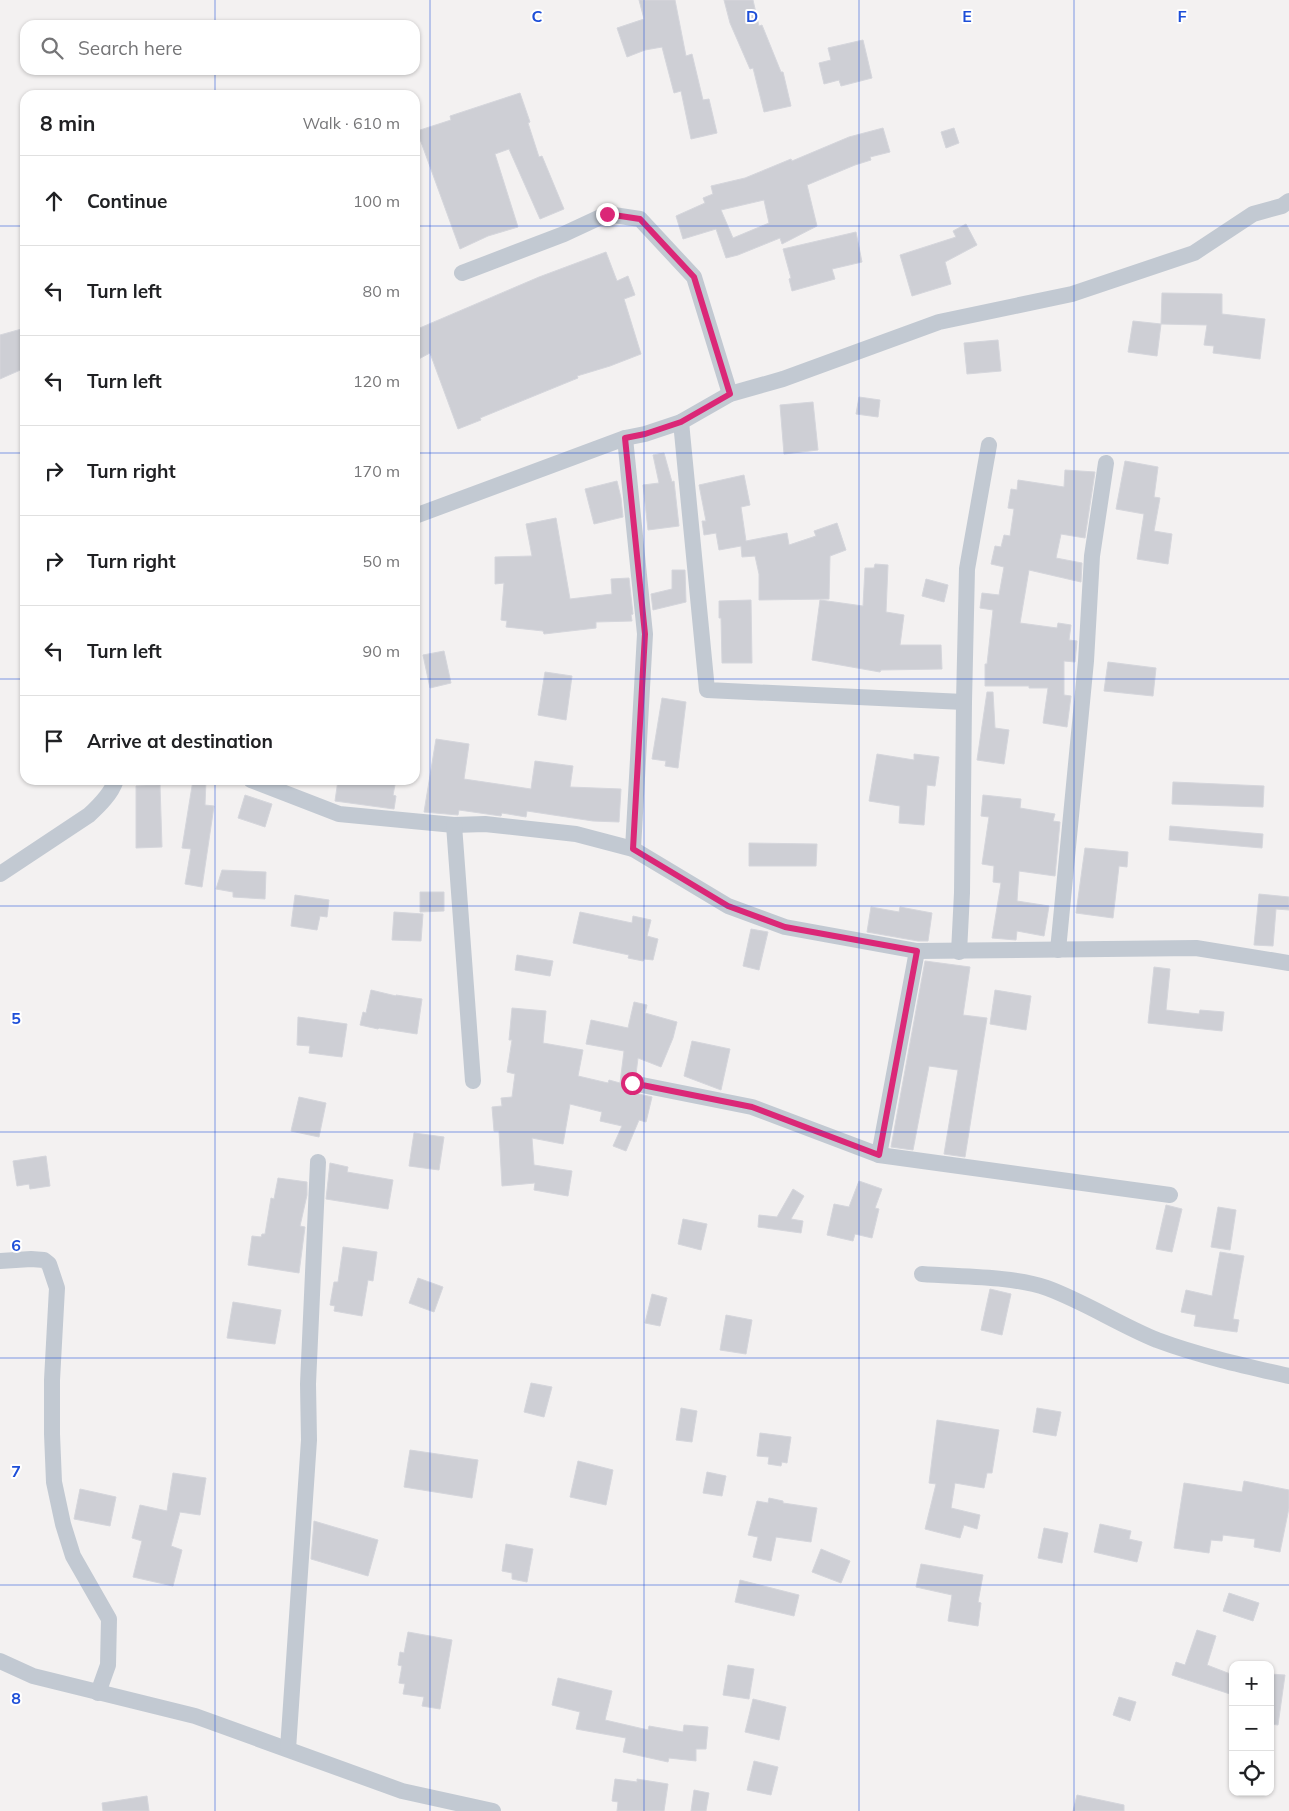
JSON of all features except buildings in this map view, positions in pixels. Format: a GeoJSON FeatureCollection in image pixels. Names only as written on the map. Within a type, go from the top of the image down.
{"type":"FeatureCollection","features":[{"type":"Feature","properties":{"kind":"street"},"geometry":{"type":"LineString","coordinates":[[420,514],[625,438],[645,434],[681,422],[730,394],[783,379],[939,322],[1072,294],[1194,253],[1253,214],[1282,206],[1289,201]]}},
{"type":"Feature","properties":{"kind":"street"},"geometry":{"type":"LineString","coordinates":[[462,273],[564,234],[607,214],[640,219],[694,277],[730,394]]}},
{"type":"Feature","properties":{"kind":"street"},"geometry":{"type":"LineString","coordinates":[[681,422],[707,690],[964,702]]}},
{"type":"Feature","properties":{"kind":"street"},"geometry":{"type":"LineString","coordinates":[[625,438],[645,634],[633,849]]}},
{"type":"Feature","properties":{"kind":"street"},"geometry":{"type":"LineString","coordinates":[[959,952],[962,893],[967,569],[989,445]]}},
{"type":"Feature","properties":{"kind":"street"},"geometry":{"type":"LineString","coordinates":[[1058,950],[1086,661],[1092,556],[1106,463]]}},
{"type":"Feature","properties":{"kind":"street"},"geometry":{"type":"LineString","coordinates":[[0,874],[89,815],[101,804],[114,785]]}},
{"type":"Feature","properties":{"kind":"street"},"geometry":{"type":"LineString","coordinates":[[264,785],[339,814],[454,826],[485,824],[576,834],[633,849],[728,906],[785,927],[917,951],[1196,948],[1289,963]]}},
{"type":"Feature","properties":{"kind":"street"},"geometry":{"type":"LineString","coordinates":[[454,826],[473,1081]]}},
{"type":"Feature","properties":{"kind":"street"},"geometry":{"type":"LineString","coordinates":[[879,1155],[917,951]]}},
{"type":"Feature","properties":{"kind":"street"},"geometry":{"type":"LineString","coordinates":[[632,1083],[752,1107],[879,1155],[1170,1195]]}},
{"type":"Feature","properties":{"kind":"street"},"geometry":{"type":"LineString","coordinates":[[288,1748],[309,1440],[308,1384],[318,1162]]}},
{"type":"Feature","properties":{"kind":"street"},"geometry":{"type":"LineString","coordinates":[[0,1261],[44,1260],[50,1264],[57,1288],[52,1380],[54,1482],[63,1524],[73,1556],[109,1618],[108,1665],[98,1693]]}},
{"type":"Feature","properties":{"kind":"street"},"geometry":{"type":"LineString","coordinates":[[922,1274],[1012,1281],[1046,1288],[1092,1307],[1156,1339],[1204,1356],[1289,1376]]}},
{"type":"Feature","properties":{"kind":"street"},"geometry":{"type":"LineString","coordinates":[[0,1661],[32,1676],[195,1716],[288,1748],[402,1791],[493,1811]]}},
{"type":"Feature","properties":{"kind":"route"},"geometry":{"type":"LineString","coordinates":[[607,214],[640,219],[694,277],[730,394],[681,422],[645,434],[625,438],[645,634],[633,849],[728,906],[785,927],[917,951],[879,1155],[752,1107],[632,1083]]}}]}
